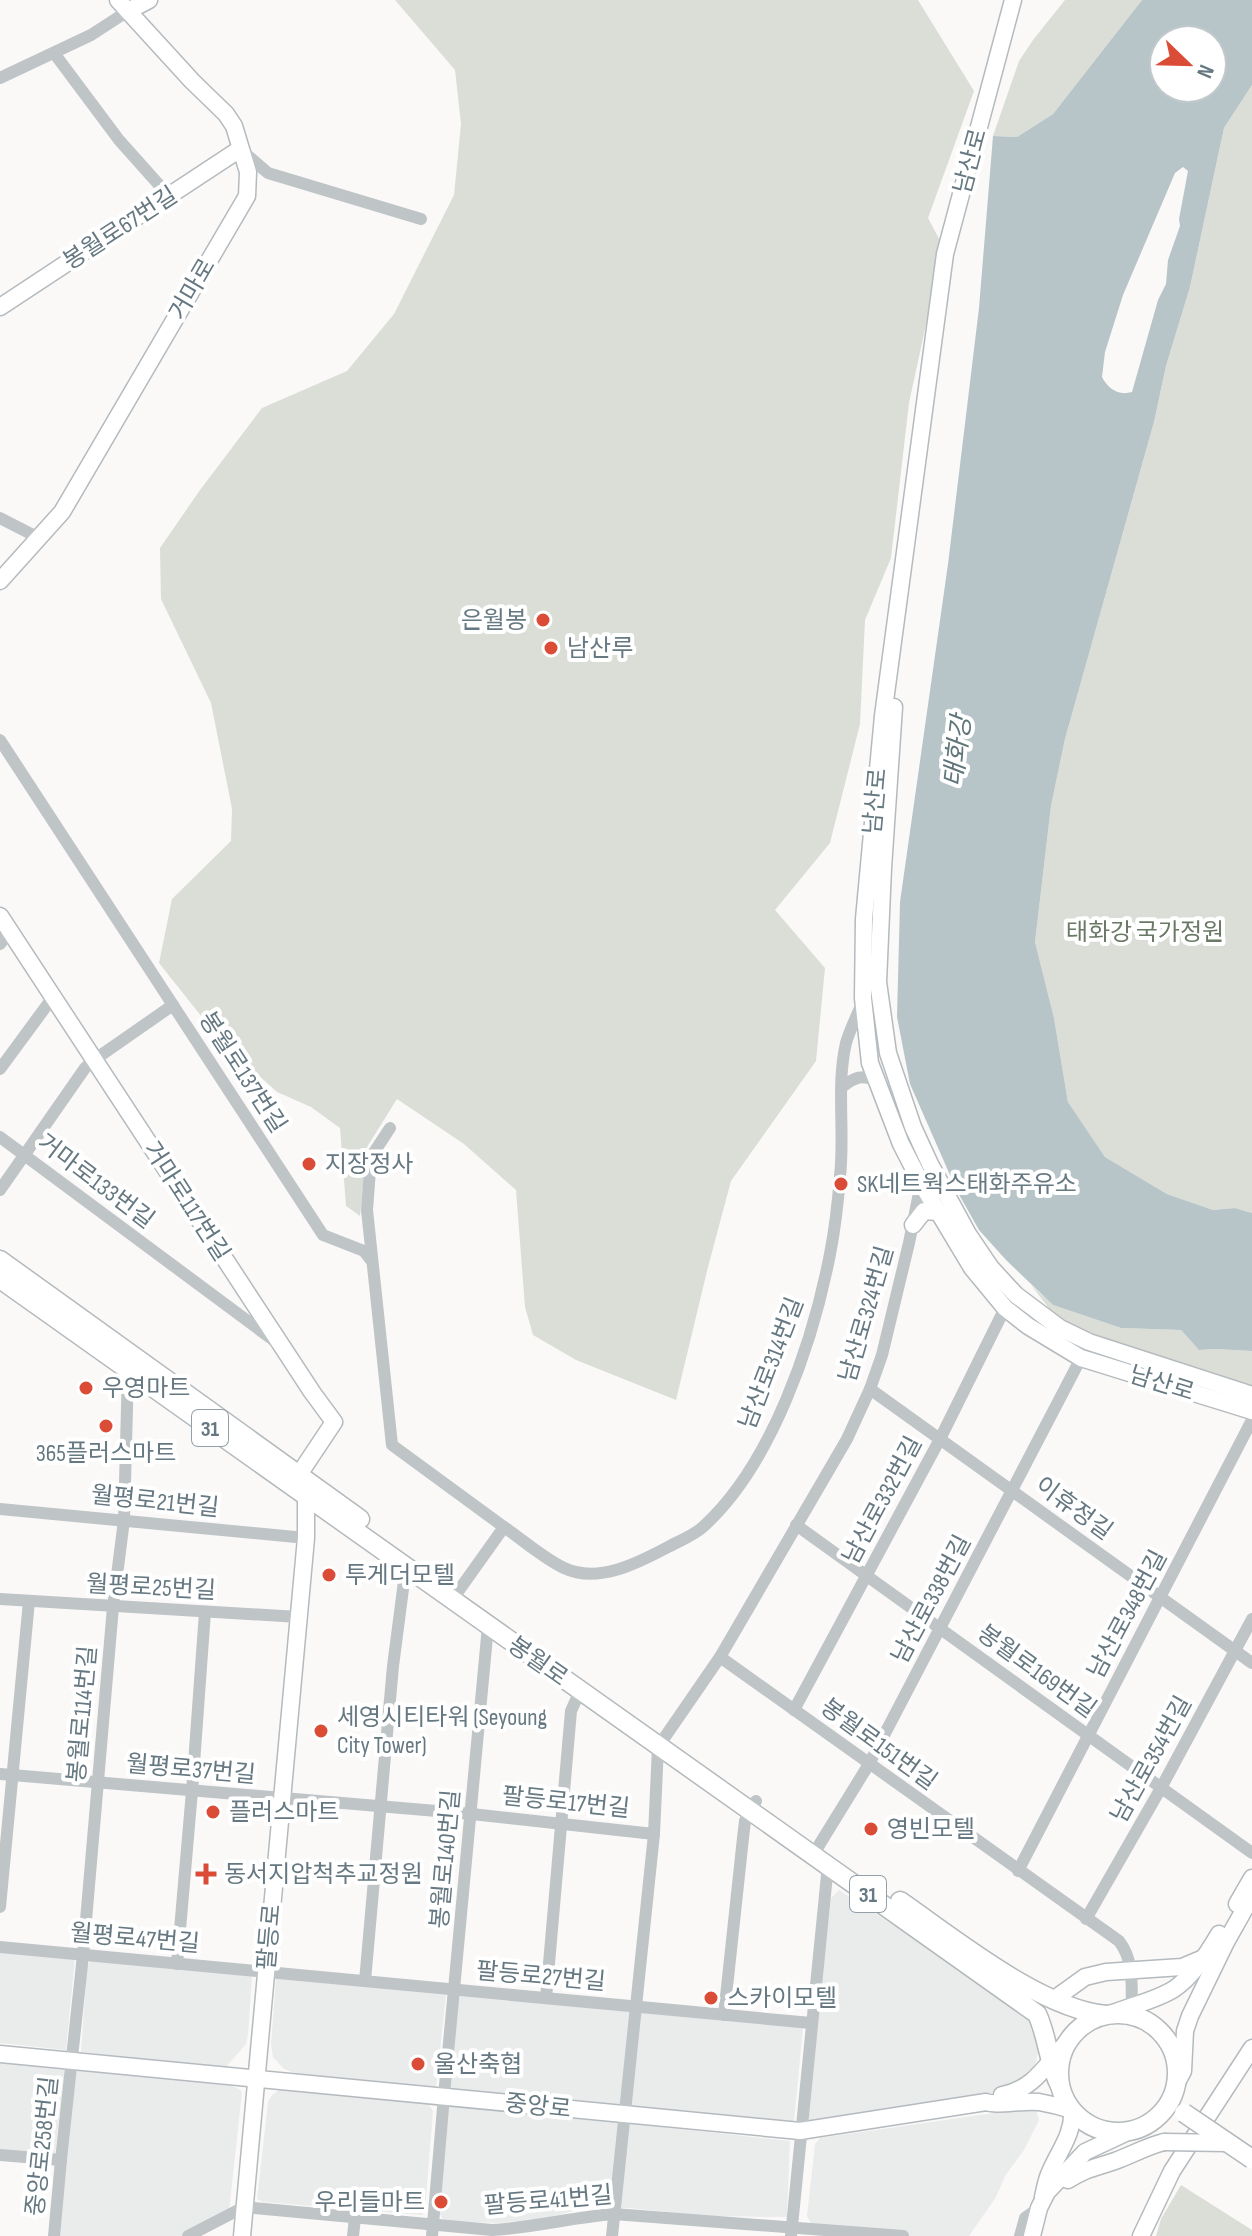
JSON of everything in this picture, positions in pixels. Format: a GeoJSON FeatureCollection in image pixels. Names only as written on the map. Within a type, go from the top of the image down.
{"type":"FeatureCollection","features":[{"type":"Feature","properties":{"kind":"main road"},"geometry":{"type":"LineString","coordinates":[[123,5],[149,0]]}},
{"type":"Feature","properties":{"kind":"main road","name":"남산로"},"geometry":{"type":"LineString","coordinates":[[1013,0],[945,254],[883,716],[864,919],[863,998],[870,1063],[901,1144],[921,1183],[972,1268],[1005,1308],[1081,1358],[1252,1411]]}},
{"type":"Feature","properties":{"kind":"main road","name":"남산로"},"geometry":{"type":"LineString","coordinates":[[1023,0],[964,208],[947,284],[896,692],[878,982],[888,1053],[913,1127],[930,1164],[968,1234],[991,1268],[1016,1295],[1060,1328],[1089,1342],[1252,1395]]}},
{"type":"Feature","properties":{"kind":"main road","name":"거마로"},"geometry":{"type":"LineString","coordinates":[[0,581],[62,512],[247,196],[248,172],[234,126],[123,5]]}},
{"type":"Feature","properties":{"kind":"main road","name":"봉월로67번길"},"geometry":{"type":"LineString","coordinates":[[0,307],[240,149]]}},
{"type":"Feature","properties":{"kind":"main road","name":"거마로117번길"},"geometry":{"type":"LineString","coordinates":[[0,916],[5,938],[53,997],[334,1422],[299,1485]]}},
{"type":"Feature","properties":{"kind":"main road"},"geometry":{"type":"LineString","coordinates":[[913,1225],[924,1211],[938,1212]]}},
{"type":"Feature","properties":{"kind":"main road"},"geometry":{"type":"LineString","coordinates":[[0,1260],[299,1485],[820,1855],[897,1900],[991,1964],[1053,2000],[1073,2009],[1107,2015]]}},
{"type":"Feature","properties":{"kind":"main road","name":"봉월로"},"geometry":{"type":"LineString","coordinates":[[0,1279],[299,1485],[406,1566],[455,1595],[488,1626],[580,1691],[662,1743]]}},
{"type":"Feature","properties":{"kind":"main road","name":"팔등로"},"geometry":{"type":"LineString","coordinates":[[242,2236],[306,1538],[299,1485]]}},
{"type":"Feature","properties":{"kind":"main road","name":"31"},"geometry":{"type":"LineString","coordinates":[[820,1855],[1037,2014],[1050,2061]]}},
{"type":"Feature","properties":{"kind":"main road"},"geometry":{"type":"LineString","coordinates":[[986,2102],[993,2096],[1018,2092],[1034,2081],[1084,2023],[1132,2010],[1188,1977],[1217,1937],[1252,1878]]}},
{"type":"Feature","properties":{"kind":"main road"},"geometry":{"type":"LineString","coordinates":[[1050,2061],[1068,2106],[1082,2121],[1100,2130],[1120,2132],[1139,2128],[1156,2118],[1176,2100],[1183,2071],[1185,2031],[1190,2016],[1252,1896]]}},
{"type":"Feature","properties":{"kind":"main road"},"geometry":{"type":"LineString","coordinates":[[1053,2000],[1085,1977],[1106,1972],[1182,1967],[1203,1958]]}},
{"type":"Feature","properties":{"kind":"main road"},"geometry":{"type":"LineString","coordinates":[[1132,2010],[1161,2031],[1170,2044],[1177,2073],[1176,2100]]}},
{"type":"Feature","properties":{"kind":"main road"},"geometry":{"type":"LineString","coordinates":[[1060,2086],[1059,2068],[1068,2041]]}},
{"type":"Feature","properties":{"kind":"main road"},"geometry":{"type":"LineString","coordinates":[[1141,2236],[1172,2171],[1252,2048]]}},
{"type":"Feature","properties":{"kind":"main road","name":"중앙로"},"geometry":{"type":"LineString","coordinates":[[0,2054],[800,2131],[986,2102],[992,2105],[1016,2101],[1040,2102],[1072,2110]]}},
{"type":"Feature","properties":{"kind":"main road"},"geometry":{"type":"LineString","coordinates":[[1176,2100],[1227,2143],[1252,2159]]}},
{"type":"Feature","properties":{"kind":"main road"},"geometry":{"type":"LineString","coordinates":[[1041,2202],[1048,2175],[1067,2141],[1072,2110]]}},
{"type":"Feature","properties":{"kind":"main road"},"geometry":{"type":"LineString","coordinates":[[1023,2235],[1041,2202],[1085,2152],[1132,2130]]}},
{"type":"Feature","properties":{"kind":"main road"},"geometry":{"type":"LineString","coordinates":[[1041,2202],[1085,2169],[1117,2160],[1153,2144],[1227,2143]]}},
{"type":"Feature","properties":{"kind":"street"},"geometry":{"type":"LineString","coordinates":[[0,78],[91,35],[123,5]]}},
{"type":"Feature","properties":{"kind":"street"},"geometry":{"type":"LineString","coordinates":[[54,53],[119,140],[169,196]]}},
{"type":"Feature","properties":{"kind":"street"},"geometry":{"type":"LineString","coordinates":[[240,149],[268,173],[421,219]]}},
{"type":"Feature","properties":{"kind":"street"},"geometry":{"type":"LineString","coordinates":[[0,518],[39,538]]}},
{"type":"Feature","properties":{"kind":"street","name":"봉월로137번길"},"geometry":{"type":"LineString","coordinates":[[0,740],[323,1235],[364,1251],[371,1260]]}},
{"type":"Feature","properties":{"kind":"street","name":"남산로314번길"},"geometry":{"type":"LineString","coordinates":[[504,1527],[565,1569],[580,1573],[608,1572],[636,1563],[703,1527],[743,1482],[773,1429],[817,1311],[831,1252],[841,1172],[846,1043],[863,998],[878,982]]}},
{"type":"Feature","properties":{"kind":"street"},"geometry":{"type":"LineString","coordinates":[[0,1069],[53,997]]}},
{"type":"Feature","properties":{"kind":"street"},"geometry":{"type":"LineString","coordinates":[[0,1190],[85,1068],[173,1005]]}},
{"type":"Feature","properties":{"kind":"street"},"geometry":{"type":"LineString","coordinates":[[842,1087],[859,1076],[877,1081]]}},
{"type":"Feature","properties":{"kind":"street"},"geometry":{"type":"LineString","coordinates":[[390,1128],[371,1157],[367,1210],[392,1445],[504,1527],[455,1595]]}},
{"type":"Feature","properties":{"kind":"street","name":"거마로133번길"},"geometry":{"type":"LineString","coordinates":[[0,1137],[282,1346]]}},
{"type":"Feature","properties":{"kind":"street","name":"남산로324번길"},"geometry":{"type":"LineString","coordinates":[[720,1657],[847,1439],[870,1389],[882,1355],[921,1183]]}},
{"type":"Feature","properties":{"kind":"street","name":"남산로332번길"},"geometry":{"type":"LineString","coordinates":[[794,1710],[940,1439],[1005,1308]]}},
{"type":"Feature","properties":{"kind":"street","name":"남산로338번길"},"geometry":{"type":"LineString","coordinates":[[820,1855],[1081,1358]]}},
{"type":"Feature","properties":{"kind":"street","name":"봉월로114번길"},"geometry":{"type":"LineString","coordinates":[[73,2060],[113,1607],[124,1520],[128,1370]]}},
{"type":"Feature","properties":{"kind":"street","name":"이휴정길"},"geometry":{"type":"LineString","coordinates":[[870,1389],[1252,1663]]}},
{"type":"Feature","properties":{"kind":"street","name":"남산로348번길"},"geometry":{"type":"LineString","coordinates":[[1018,1871],[1252,1420]]}},
{"type":"Feature","properties":{"kind":"street","name":"월평로21번길"},"geometry":{"type":"LineString","coordinates":[[0,1509],[306,1538]]}},
{"type":"Feature","properties":{"kind":"street","name":"봉월로169번길"},"geometry":{"type":"LineString","coordinates":[[793,1529],[866,1575],[1252,1853]]}},
{"type":"Feature","properties":{"kind":"street"},"geometry":{"type":"LineString","coordinates":[[365,1981],[393,1666],[406,1566]]}},
{"type":"Feature","properties":{"kind":"street","name":"월평로25번길"},"geometry":{"type":"LineString","coordinates":[[0,1599],[299,1617]]}},
{"type":"Feature","properties":{"kind":"street"},"geometry":{"type":"LineString","coordinates":[[0,1907],[6,1774],[29,1601]]}},
{"type":"Feature","properties":{"kind":"street"},"geometry":{"type":"LineString","coordinates":[[177,1964],[205,1612]]}},
{"type":"Feature","properties":{"kind":"street","name":"남산로354번길"},"geometry":{"type":"LineString","coordinates":[[1086,1919],[1252,1619]]}},
{"type":"Feature","properties":{"kind":"street","name":"봉월로140번길"},"geometry":{"type":"LineString","coordinates":[[433,2231],[488,1626]]}},
{"type":"Feature","properties":{"kind":"street"},"geometry":{"type":"LineString","coordinates":[[612,2236],[662,1743],[720,1657]]}},
{"type":"Feature","properties":{"kind":"street","name":"봉월로151번길"},"geometry":{"type":"LineString","coordinates":[[720,1657],[1119,1941],[1131,1964],[1132,2010]]}},
{"type":"Feature","properties":{"kind":"street"},"geometry":{"type":"LineString","coordinates":[[546,1998],[571,1711],[580,1691]]}},
{"type":"Feature","properties":{"kind":"street","name":"월평로37번길"},"geometry":{"type":"LineString","coordinates":[[6,1774],[282,1799]]}},
{"type":"Feature","properties":{"kind":"street","name":"팔등로17번길"},"geometry":{"type":"LineString","coordinates":[[282,1799],[472,1814],[654,1834]]}},
{"type":"Feature","properties":{"kind":"street"},"geometry":{"type":"LineString","coordinates":[[724,2015],[743,1838],[753,1806]]}},
{"type":"Feature","properties":{"kind":"street"},"geometry":{"type":"LineString","coordinates":[[791,2232],[811,2023],[820,1855]]}},
{"type":"Feature","properties":{"kind":"street","name":"월평로47번길"},"geometry":{"type":"LineString","coordinates":[[0,1947],[266,1972]]}},
{"type":"Feature","properties":{"kind":"street","name":"팔등로27번길"},"geometry":{"type":"LineString","coordinates":[[266,1972],[811,2023]]}},
{"type":"Feature","properties":{"kind":"street","name":"중앙로258번길"},"geometry":{"type":"LineString","coordinates":[[54,2236],[73,2060]]}},
{"type":"Feature","properties":{"kind":"street"},"geometry":{"type":"LineString","coordinates":[[0,2155],[61,2160]]}},
{"type":"Feature","properties":{"kind":"street"},"geometry":{"type":"LineString","coordinates":[[188,2236],[244,2207]]}},
{"type":"Feature","properties":{"kind":"street","name":"팔등로41번길"},"geometry":{"type":"LineString","coordinates":[[244,2207],[355,2218],[433,2231],[524,2232],[584,2216],[614,2214],[791,2232],[903,2236]]}},
{"type":"Feature","properties":{"kind":"street"},"geometry":{"type":"LineString","coordinates":[[353,2236],[355,2218]]}},
{"type":"Feature","properties":{"kind":"street"},"geometry":{"type":"LineString","coordinates":[[703,2236],[704,2222]]}},
{"type":"Feature","properties":{"kind":"shaded area"},"geometry":{"type":"Polygon","coordinates":[[[839,1890],[1032,2015],[1037,2030],[1038,2052],[1035,2067],[1026,2079],[998,2092],[805,2123],[831,1898],[839,1890]]]}},
{"type":"Feature","properties":{"kind":"shaded area"},"geometry":{"type":"Polygon","coordinates":[[[0,1951],[75,1958],[66,2050],[0,2043],[0,1951]]]}},
{"type":"Feature","properties":{"kind":"shaded area"},"geometry":{"type":"Polygon","coordinates":[[[91,1960],[252,1976],[246,2044],[225,2068],[81,2052],[87,1967],[91,1960]]]}},
{"type":"Feature","properties":{"kind":"shaded area"},"geometry":{"type":"Polygon","coordinates":[[[276,1978],[446,1995],[436,2088],[300,2075],[284,2069],[273,2057],[271,2044],[276,1978]]]}},
{"type":"Feature","properties":{"kind":"shaded area"},"geometry":{"type":"Polygon","coordinates":[[[459,1996],[803,2028],[794,2122],[451,2089],[459,1996]]]}},
{"type":"Feature","properties":{"kind":"shaded area"},"geometry":{"type":"Polygon","coordinates":[[[0,2060],[65,2065],[55,2154],[0,2150],[0,2060]]]}},
{"type":"Feature","properties":{"kind":"shaded area"},"geometry":{"type":"Polygon","coordinates":[[[77,2066],[239,2089],[242,2092],[229,2212],[180,2236],[59,2236],[77,2066]]]}},
{"type":"Feature","properties":{"kind":"shaded area"},"geometry":{"type":"Polygon","coordinates":[[[279,2090],[429,2105],[433,2111],[425,2210],[422,2215],[263,2202],[257,2199],[268,2102],[279,2090]]]}},
{"type":"Feature","properties":{"kind":"shaded area"},"geometry":{"type":"Polygon","coordinates":[[[450,2104],[790,2141],[787,2217],[706,2216],[629,2208],[586,2208],[545,2218],[500,2223],[444,2221],[440,2214],[447,2109],[450,2104]]]}},
{"type":"Feature","properties":{"kind":"shaded area"},"geometry":{"type":"Polygon","coordinates":[[[1035,2107],[1039,2120],[1024,2150],[969,2236],[861,2236],[811,2224],[807,2216],[815,2144],[820,2138],[1035,2107]]]}},
{"type":"Feature","properties":{"kind":"green space"},"geometry":{"type":"Polygon","coordinates":[[[395,0],[918,0],[974,91],[928,218],[943,246],[909,403],[891,558],[865,620],[860,724],[830,843],[775,910],[825,968],[816,1061],[731,1181],[676,1400],[576,1360],[533,1335],[525,1307],[516,1190],[464,1144],[397,1099],[367,1147],[360,1216],[346,1206],[340,1128],[311,1107],[277,1092],[221,1041],[159,963],[172,899],[231,841],[232,809],[211,703],[161,599],[160,548],[262,408],[347,371],[394,314],[454,195],[461,124],[455,70],[395,0]]]}},
{"type":"Feature","properties":{"kind":"green space"},"geometry":{"type":"Polygon","coordinates":[[[1065,0],[1142,0],[1053,114],[1017,137],[993,136],[1019,61],[1065,0]]]}},
{"type":"Feature","properties":{"kind":"green space","name":"태화강 국가정원"},"geometry":{"type":"Polygon","coordinates":[[[1252,85],[1252,1213],[1235,1208],[1213,1210],[1167,1194],[1105,1157],[1068,1102],[1054,1018],[1035,942],[1051,806],[1065,739],[1190,287],[1224,128],[1252,85]]]}},
{"type":"Feature","properties":{"kind":"green space"},"geometry":{"type":"Polygon","coordinates":[[[1031,1285],[1053,1305],[1121,1328],[1181,1330],[1199,1350],[1252,1351],[1252,1394],[1058,1320],[1031,1285]]]}},
{"type":"Feature","properties":{"kind":"green space"},"geometry":{"type":"Polygon","coordinates":[[[1181,2185],[1252,2230],[1252,2236],[1156,2236],[1161,2219],[1181,2185]]]}},
{"type":"Feature","properties":{"kind":"water","name":"태화강"},"geometry":{"type":"Polygon","coordinates":[[[1142,0],[1252,0],[1252,85],[1224,128],[1190,287],[1065,739],[1051,806],[1035,942],[1054,1018],[1068,1102],[1105,1157],[1167,1194],[1213,1210],[1235,1208],[1252,1213],[1252,1351],[1199,1350],[1181,1330],[1121,1328],[1053,1305],[979,1230],[957,1191],[910,1084],[897,1017],[900,902],[948,564],[979,308],[993,136],[1017,137],[1053,114],[1142,0]],[[1183,167],[1175,173],[1123,295],[1105,352],[1102,377],[1107,385],[1118,392],[1132,392],[1158,300],[1166,284],[1168,260],[1180,226],[1188,171],[1183,167]]]}},
{"type":"Feature","properties":{"kind":"place","name":"은월봉"},"geometry":{"type":"Point","coordinates":[543,620]}},
{"type":"Feature","properties":{"kind":"place","name":"남산루"},"geometry":{"type":"Point","coordinates":[551,648]}},
{"type":"Feature","properties":{"kind":"place","name":"지장정사"},"geometry":{"type":"Point","coordinates":[309,1164]}},
{"type":"Feature","properties":{"kind":"place","name":"SK네트웍스태화주유소"},"geometry":{"type":"Point","coordinates":[841,1184]}},
{"type":"Feature","properties":{"kind":"place","name":"우영마트"},"geometry":{"type":"Point","coordinates":[86,1388]}},
{"type":"Feature","properties":{"kind":"place","name":"365플러스마트"},"geometry":{"type":"Point","coordinates":[106,1426]}},
{"type":"Feature","properties":{"kind":"place","name":"투게더모텔"},"geometry":{"type":"Point","coordinates":[329,1575]}},
{"type":"Feature","properties":{"kind":"place","name":"세영시티타워 (Seyoung City Tower)"},"geometry":{"type":"Point","coordinates":[321,1731]}},
{"type":"Feature","properties":{"kind":"place","name":"플러스마트"},"geometry":{"type":"Point","coordinates":[213,1812]}},
{"type":"Feature","properties":{"kind":"place","name":"영빈모텔"},"geometry":{"type":"Point","coordinates":[871,1829]}},
{"type":"Feature","properties":{"kind":"place","name":"동서지압척추교정원"},"geometry":{"type":"Point","coordinates":[206,1874]}},
{"type":"Feature","properties":{"kind":"place","name":"스카이모텔"},"geometry":{"type":"Point","coordinates":[711,1998]}},
{"type":"Feature","properties":{"kind":"place","name":"울산축협"},"geometry":{"type":"Point","coordinates":[418,2064]}},
{"type":"Feature","properties":{"kind":"place","name":"우리들마트"},"geometry":{"type":"Point","coordinates":[441,2202]}}]}
